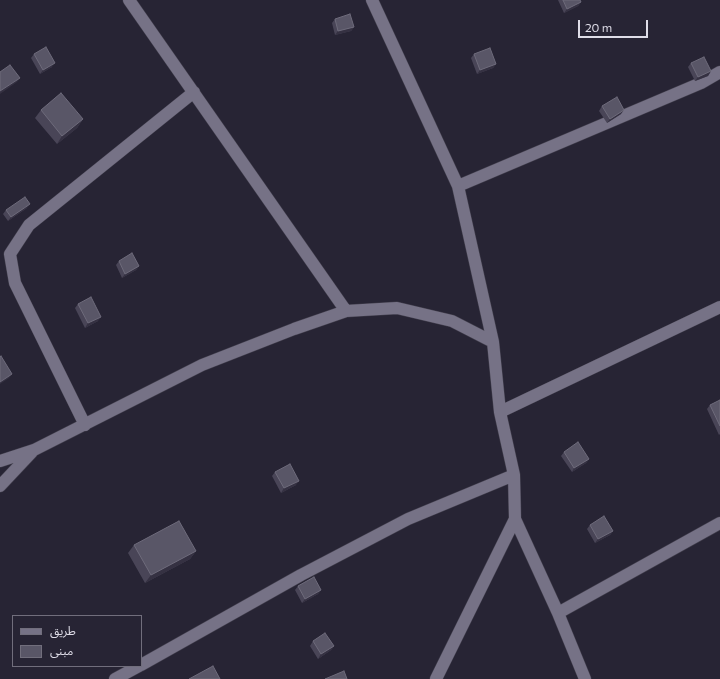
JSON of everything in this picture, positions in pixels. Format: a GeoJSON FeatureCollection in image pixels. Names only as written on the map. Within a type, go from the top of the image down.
{"type":"FeatureCollection","features":[{"type":"Feature","properties":{"kind":"street"},"geometry":{"type":"LineString","coordinates":[[129,0],[346,311]]}},
{"type":"Feature","properties":{"kind":"street"},"geometry":{"type":"LineString","coordinates":[[372,0],[458,186],[493,342],[500,412],[514,475],[515,519],[558,613],[585,679]]}},
{"type":"Feature","properties":{"kind":"street"},"geometry":{"type":"LineString","coordinates":[[458,186],[694,86],[720,72]]}},
{"type":"Feature","properties":{"kind":"street"},"geometry":{"type":"LineString","coordinates":[[85,425],[15,283],[10,254],[29,225],[194,92]]}},
{"type":"Feature","properties":{"kind":"street"},"geometry":{"type":"LineString","coordinates":[[500,412],[720,307]]}},
{"type":"Feature","properties":{"kind":"street"},"geometry":{"type":"LineString","coordinates":[[0,461],[34,450],[202,365],[294,329],[346,311],[397,308],[452,321],[493,342]]}},
{"type":"Feature","properties":{"kind":"street"},"geometry":{"type":"LineString","coordinates":[[0,486],[34,450]]}},
{"type":"Feature","properties":{"kind":"street"},"geometry":{"type":"LineString","coordinates":[[142,664],[301,575],[408,519],[514,475]]}},
{"type":"Feature","properties":{"kind":"street"},"geometry":{"type":"LineString","coordinates":[[436,679],[515,519]]}},
{"type":"Feature","properties":{"kind":"street"},"geometry":{"type":"LineString","coordinates":[[558,613],[720,523]]}},
{"type":"Feature","properties":{"kind":"street"},"geometry":{"type":"LineString","coordinates":[[115,679],[136,667]]}},
{"type":"Feature","properties":{"kind":"building"},"geometry":{"type":"Polygon","coordinates":[[[563,0],[580,0],[581,2],[567,9],[563,0]]]}},
{"type":"Feature","properties":{"kind":"building"},"geometry":{"type":"Polygon","coordinates":[[[350,14],[354,27],[338,31],[335,19],[350,14]]]}},
{"type":"Feature","properties":{"kind":"building"},"geometry":{"type":"Polygon","coordinates":[[[46,47],[55,63],[43,70],[34,54],[46,47]]]}},
{"type":"Feature","properties":{"kind":"building"},"geometry":{"type":"Polygon","coordinates":[[[490,48],[496,64],[480,70],[474,54],[490,48]]]}},
{"type":"Feature","properties":{"kind":"building"},"geometry":{"type":"Polygon","coordinates":[[[704,57],[711,71],[698,77],[691,63],[704,57]]]}},
{"type":"Feature","properties":{"kind":"building"},"geometry":{"type":"Polygon","coordinates":[[[10,65],[20,78],[0,91],[0,72],[10,65]]]}},
{"type":"Feature","properties":{"kind":"building"},"geometry":{"type":"Polygon","coordinates":[[[61,93],[83,119],[62,136],[41,110],[61,93]]]}},
{"type":"Feature","properties":{"kind":"building"},"geometry":{"type":"Polygon","coordinates":[[[617,97],[624,110],[610,119],[602,106],[617,97]]]}},
{"type":"Feature","properties":{"kind":"building"},"geometry":{"type":"Polygon","coordinates":[[[25,197],[30,204],[11,217],[6,210],[25,197]]]}},
{"type":"Feature","properties":{"kind":"building"},"geometry":{"type":"Polygon","coordinates":[[[132,253],[139,266],[125,274],[119,261],[132,253]]]}},
{"type":"Feature","properties":{"kind":"building"},"geometry":{"type":"Polygon","coordinates":[[[91,297],[101,317],[88,323],[78,304],[91,297]]]}},
{"type":"Feature","properties":{"kind":"building"},"geometry":{"type":"Polygon","coordinates":[[[1,356],[12,374],[0,382],[0,357],[1,356]]]}},
{"type":"Feature","properties":{"kind":"building"},"geometry":{"type":"Polygon","coordinates":[[[720,400],[720,426],[710,405],[720,400]]]}},
{"type":"Feature","properties":{"kind":"building"},"geometry":{"type":"Polygon","coordinates":[[[578,442],[589,459],[574,468],[564,452],[578,442]]]}},
{"type":"Feature","properties":{"kind":"building"},"geometry":{"type":"Polygon","coordinates":[[[290,464],[299,481],[284,488],[275,472],[290,464]]]}},
{"type":"Feature","properties":{"kind":"building"},"geometry":{"type":"Polygon","coordinates":[[[604,516],[613,531],[598,539],[590,525],[604,516]]]}},
{"type":"Feature","properties":{"kind":"building"},"geometry":{"type":"Polygon","coordinates":[[[179,521],[196,551],[151,575],[134,545],[179,521]]]}},
{"type":"Feature","properties":{"kind":"building"},"geometry":{"type":"Polygon","coordinates":[[[314,577],[321,590],[305,599],[298,586],[314,577]]]}},
{"type":"Feature","properties":{"kind":"building"},"geometry":{"type":"Polygon","coordinates":[[[325,633],[334,646],[321,654],[313,641],[325,633]]]}},
{"type":"Feature","properties":{"kind":"building"},"geometry":{"type":"Polygon","coordinates":[[[213,666],[220,679],[189,679],[213,666]]]}},
{"type":"Feature","properties":{"kind":"building"},"geometry":{"type":"Polygon","coordinates":[[[344,671],[347,679],[325,679],[344,671]]]}}]}
